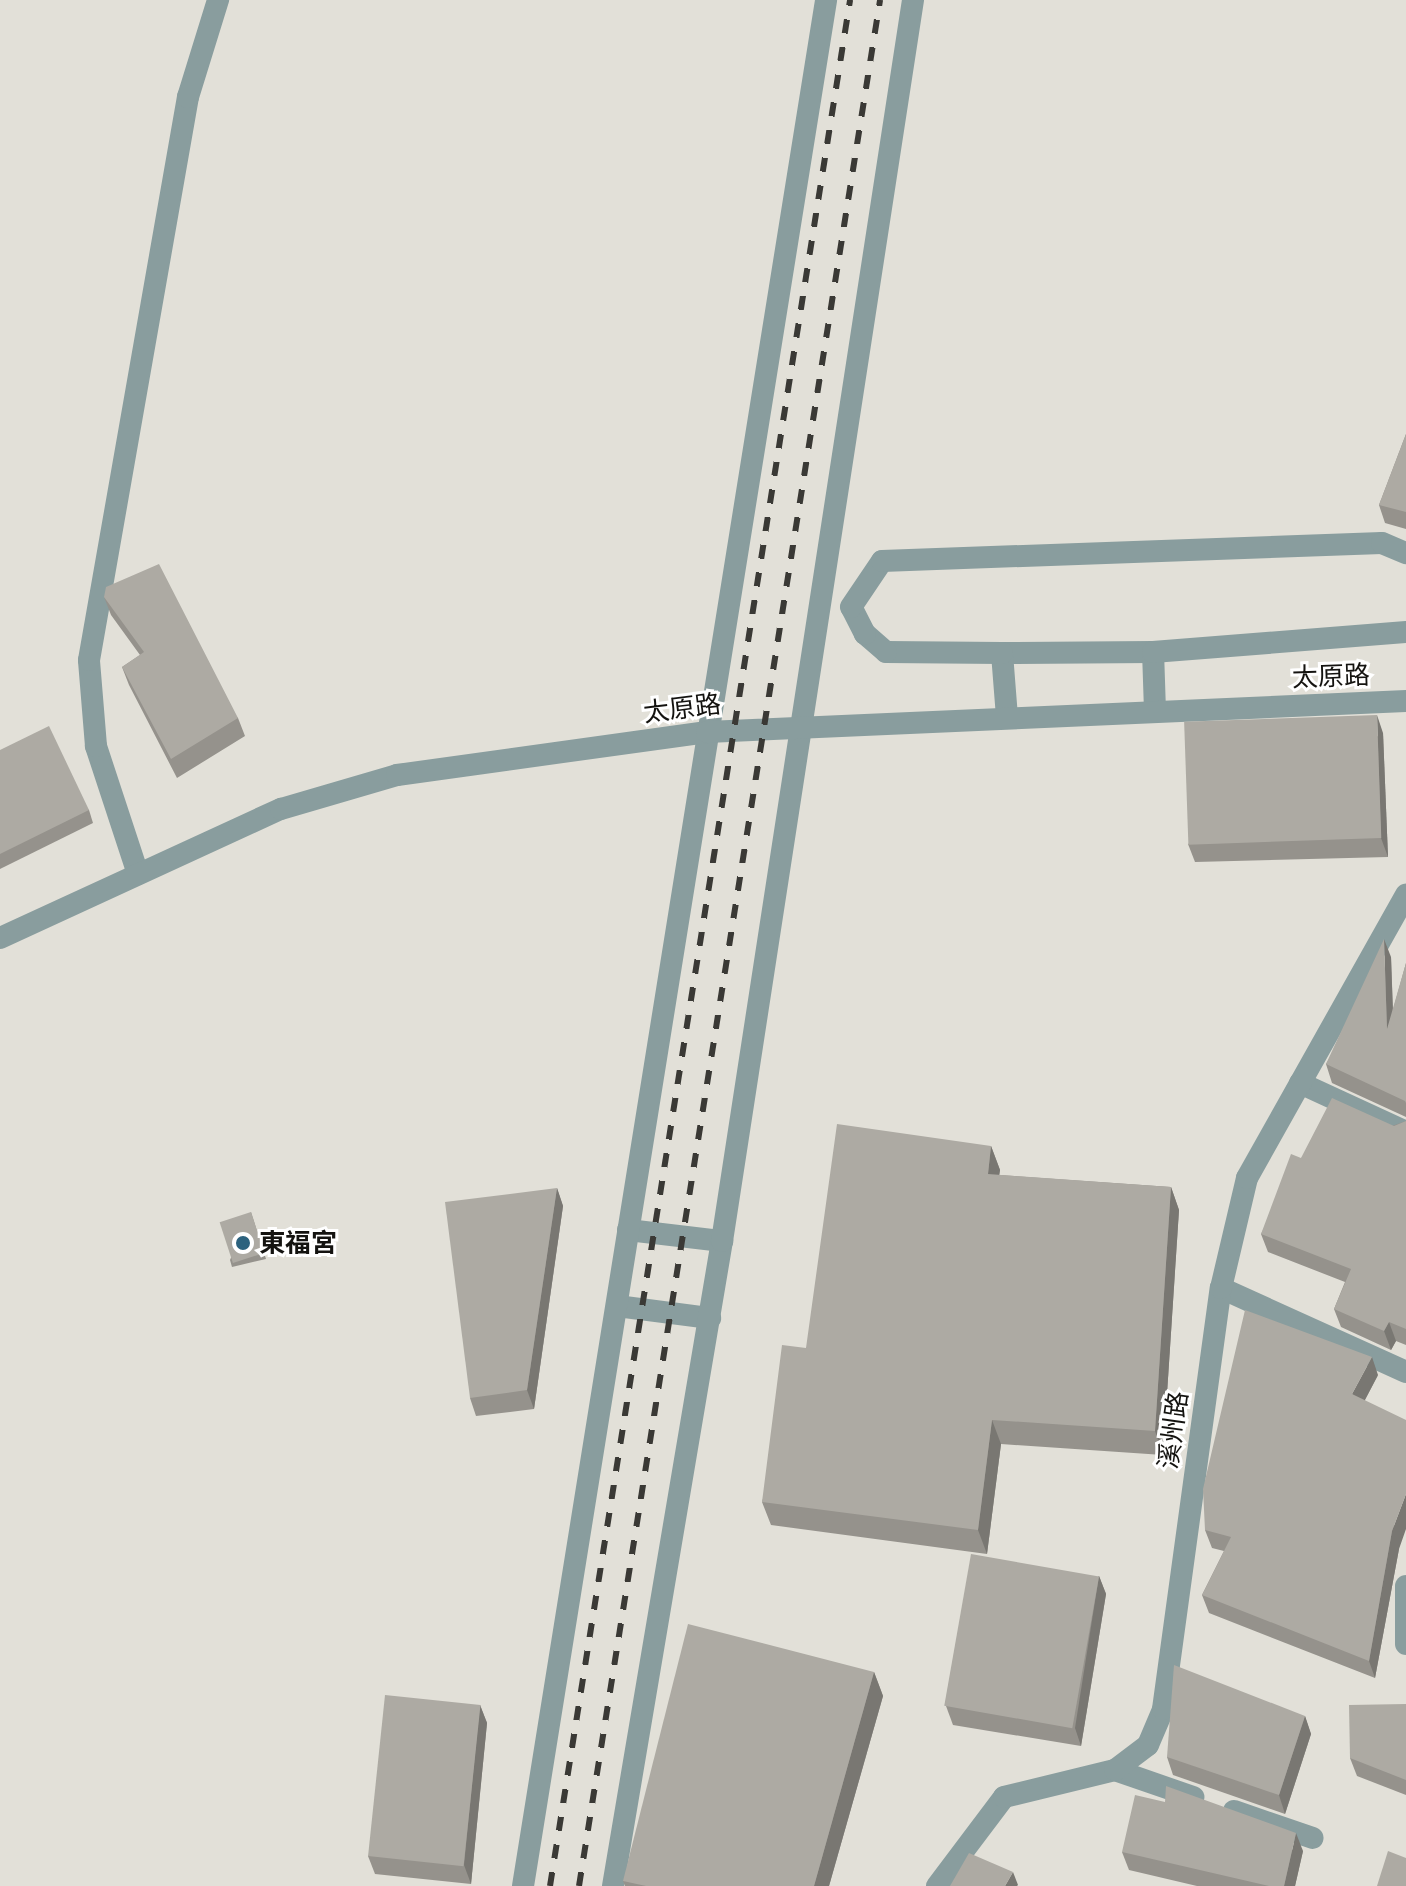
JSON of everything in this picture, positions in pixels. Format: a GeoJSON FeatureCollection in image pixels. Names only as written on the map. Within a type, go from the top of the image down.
{"type":"FeatureCollection","features":[{"type":"Feature","properties":{"kind":"street"},"geometry":{"type":"LineString","coordinates":[[138,874],[96,746],[89,660],[188,97],[218,0]]}},
{"type":"Feature","properties":{"kind":"street"},"geometry":{"type":"LineString","coordinates":[[523,1886],[826,0]]}},
{"type":"Feature","properties":{"kind":"street"},"geometry":{"type":"LineString","coordinates":[[613,1886],[710,1318],[797,726],[913,0]]}},
{"type":"Feature","properties":{"kind":"street"},"geometry":{"type":"LineString","coordinates":[[1406,553],[1382,543],[882,561],[851,607],[865,634],[886,652],[1153,652],[1406,632]]}},
{"type":"Feature","properties":{"kind":"street"},"geometry":{"type":"LineString","coordinates":[[1153,652],[1155,711]]}},
{"type":"Feature","properties":{"kind":"street"},"geometry":{"type":"LineString","coordinates":[[1002,653],[1007,717]]}},
{"type":"Feature","properties":{"kind":"street","name":"太原路"},"geometry":{"type":"LineString","coordinates":[[0,938],[334,788],[707,732],[1406,701]]}},
{"type":"Feature","properties":{"kind":"street","name":"溪州路"},"geometry":{"type":"LineString","coordinates":[[937,1886],[1004,1797],[1115,1770],[1148,1745],[1163,1709],[1221,1288],[1247,1178],[1406,895]]}},
{"type":"Feature","properties":{"kind":"street"},"geometry":{"type":"LineString","coordinates":[[1300,1083],[1406,1132]]}},
{"type":"Feature","properties":{"kind":"street"},"geometry":{"type":"LineString","coordinates":[[628,1230],[722,1241]]}},
{"type":"Feature","properties":{"kind":"street"},"geometry":{"type":"LineString","coordinates":[[1221,1288],[1406,1372]]}},
{"type":"Feature","properties":{"kind":"street"},"geometry":{"type":"LineString","coordinates":[[617,1306],[710,1318]]}},
{"type":"Feature","properties":{"kind":"street"},"geometry":{"type":"LineString","coordinates":[[1406,1586],[1406,1644]]}},
{"type":"Feature","properties":{"kind":"street"},"geometry":{"type":"LineString","coordinates":[[1115,1770],[1313,1838]]}},
{"type":"Feature","properties":{"kind":"building"},"geometry":{"type":"Polygon","coordinates":[[[1406,434],[1406,512],[1379,505],[1406,434]]]}},
{"type":"Feature","properties":{"kind":"building"},"geometry":{"type":"Polygon","coordinates":[[[159,564],[238,718],[171,759],[122,667],[144,652],[104,597],[106,587],[159,564]]]}},
{"type":"Feature","properties":{"kind":"building"},"geometry":{"type":"Polygon","coordinates":[[[1377,715],[1381,838],[1188,845],[1184,722],[1377,715]]]}},
{"type":"Feature","properties":{"kind":"building"},"geometry":{"type":"Polygon","coordinates":[[[49,726],[89,810],[0,854],[0,750],[49,726]]]}},
{"type":"Feature","properties":{"kind":"building"},"geometry":{"type":"Polygon","coordinates":[[[1384,939],[1387,1029],[1406,963],[1406,1103],[1326,1064],[1384,939]]]}},
{"type":"Feature","properties":{"kind":"building"},"geometry":{"type":"Polygon","coordinates":[[[1332,1098],[1394,1126],[1406,1121],[1406,1329],[1389,1322],[1384,1331],[1334,1309],[1351,1269],[1261,1234],[1291,1154],[1301,1158],[1332,1098]]]}},
{"type":"Feature","properties":{"kind":"building"},"geometry":{"type":"Polygon","coordinates":[[[837,1124],[991,1146],[988,1174],[1171,1187],[1155,1431],[992,1420],[978,1530],[762,1502],[782,1345],[806,1348],[837,1124]]]}},
{"type":"Feature","properties":{"kind":"building"},"geometry":{"type":"Polygon","coordinates":[[[557,1188],[527,1390],[470,1398],[445,1202],[557,1188]]]}},
{"type":"Feature","properties":{"kind":"building","name":"東福宮"},"geometry":{"type":"Polygon","coordinates":[[[251,1212],[264,1253],[233,1263],[220,1222],[251,1212]]]}},
{"type":"Feature","properties":{"kind":"building"},"geometry":{"type":"Polygon","coordinates":[[[1245,1310],[1372,1357],[1352,1394],[1406,1420],[1406,1494],[1392,1531],[1369,1661],[1202,1595],[1231,1537],[1205,1530],[1203,1489],[1245,1310]]]}},
{"type":"Feature","properties":{"kind":"building"},"geometry":{"type":"Polygon","coordinates":[[[971,1554],[1099,1577],[1072,1728],[944,1706],[971,1554]]]}},
{"type":"Feature","properties":{"kind":"building"},"geometry":{"type":"Polygon","coordinates":[[[688,1624],[874,1672],[814,1886],[646,1886],[623,1881],[688,1624]]]}},
{"type":"Feature","properties":{"kind":"building"},"geometry":{"type":"Polygon","coordinates":[[[1174,1665],[1305,1716],[1279,1795],[1167,1757],[1174,1665]]]}},
{"type":"Feature","properties":{"kind":"building"},"geometry":{"type":"Polygon","coordinates":[[[385,1695],[480,1705],[464,1866],[368,1856],[385,1695]]]}},
{"type":"Feature","properties":{"kind":"building"},"geometry":{"type":"Polygon","coordinates":[[[1406,1704],[1406,1780],[1350,1758],[1349,1705],[1406,1704]]]}},
{"type":"Feature","properties":{"kind":"building"},"geometry":{"type":"Polygon","coordinates":[[[1166,1786],[1296,1833],[1284,1886],[1269,1886],[1122,1852],[1135,1795],[1165,1802],[1166,1786]]]}},
{"type":"Feature","properties":{"kind":"building"},"geometry":{"type":"Polygon","coordinates":[[[1388,1851],[1406,1858],[1406,1886],[1377,1886],[1388,1851]]]}},
{"type":"Feature","properties":{"kind":"building"},"geometry":{"type":"Polygon","coordinates":[[[969,1853],[1013,1872],[1005,1886],[950,1886],[969,1853]]]}},
{"type":"Feature","properties":{"kind":"railway"},"geometry":{"type":"LineString","coordinates":[[550,1886],[850,0]]}},
{"type":"Feature","properties":{"kind":"railway"},"geometry":{"type":"LineString","coordinates":[[579,1886],[880,0]]}},
{"type":"Feature","properties":{"kind":"place","name":"東福宮"},"geometry":{"type":"Point","coordinates":[243,1243]}}]}
